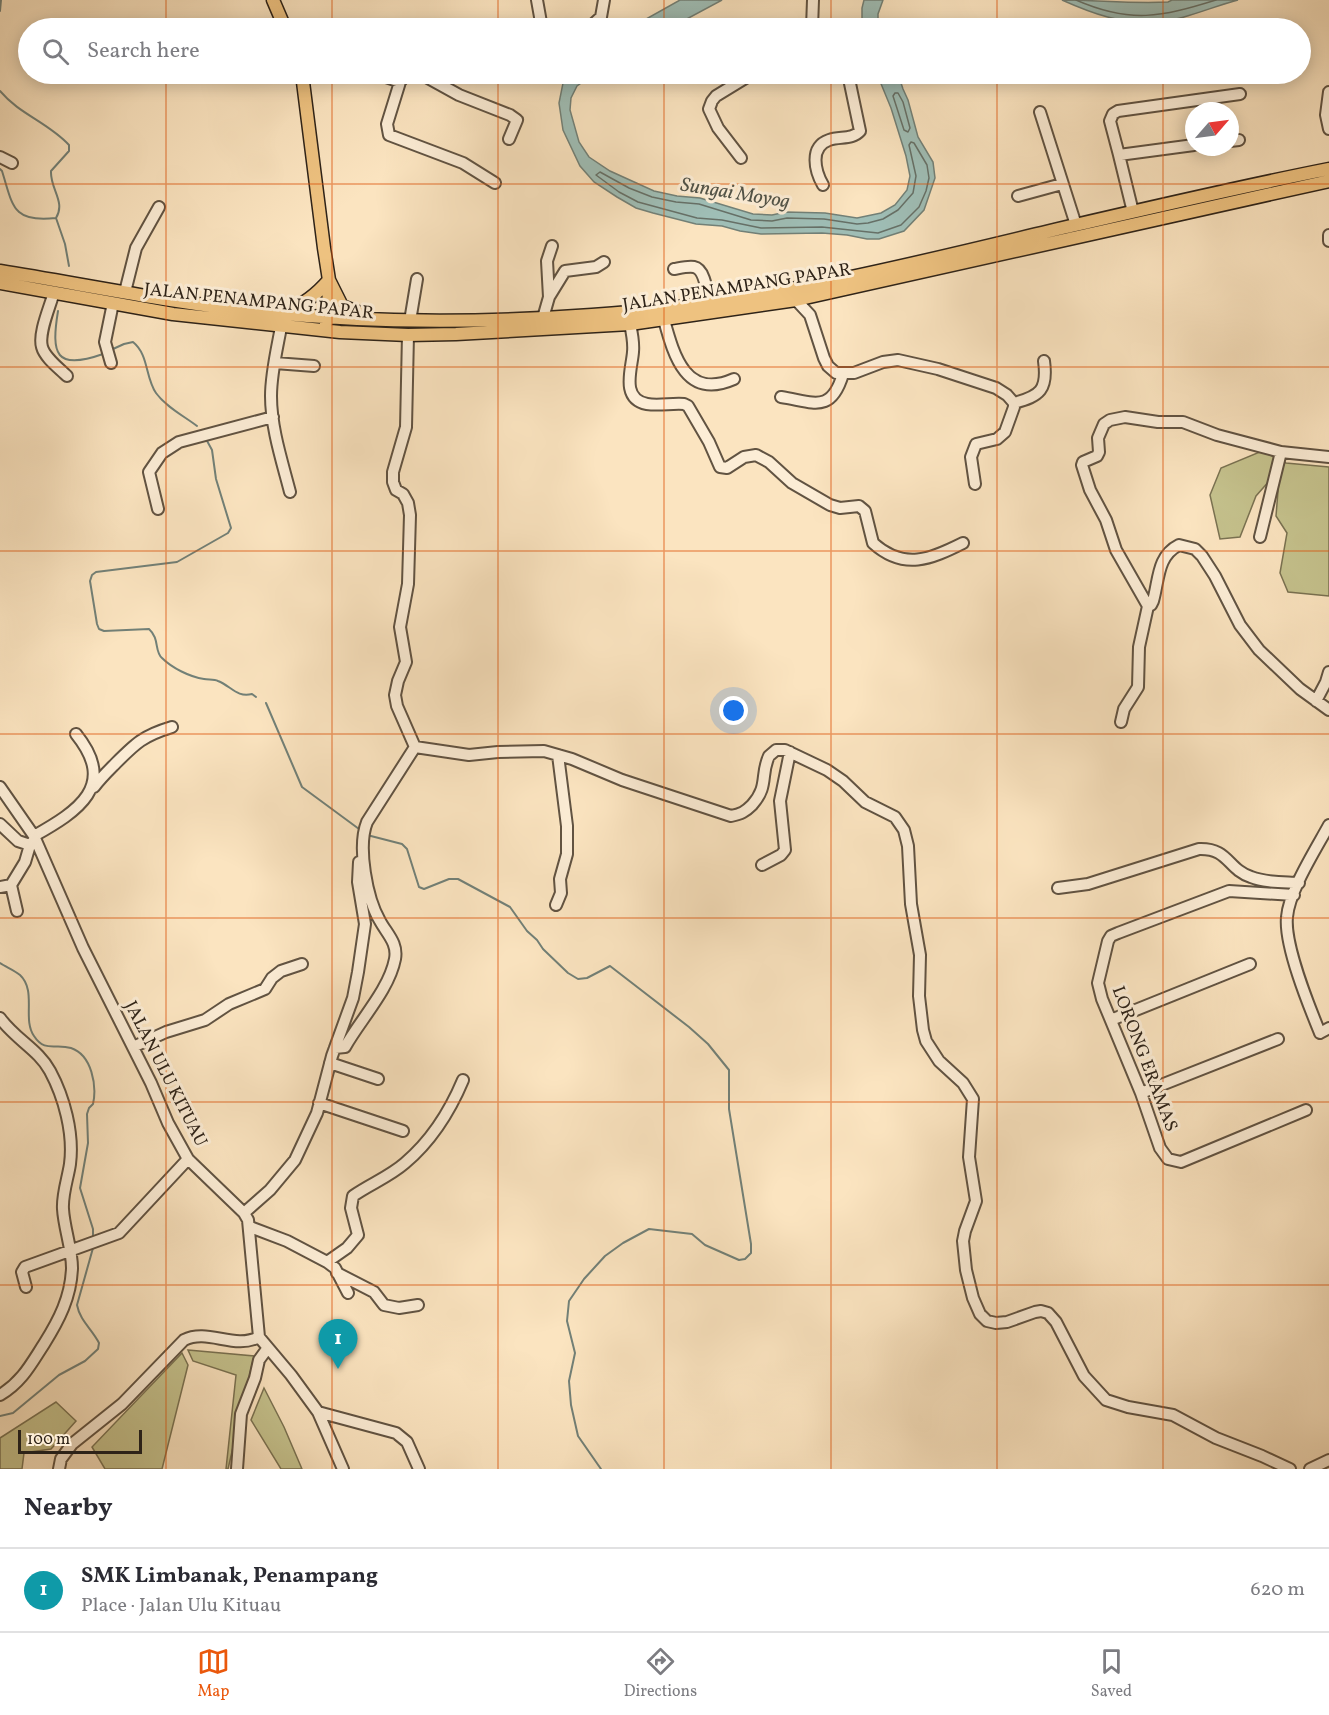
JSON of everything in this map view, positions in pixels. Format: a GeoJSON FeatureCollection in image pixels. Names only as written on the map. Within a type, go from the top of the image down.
{"type":"FeatureCollection","features":[{"type":"Feature","properties":{"kind":"main road"},"geometry":{"type":"LineString","coordinates":[[273,0],[281,18]]}},
{"type":"Feature","properties":{"kind":"main road"},"geometry":{"type":"LineString","coordinates":[[303,84],[329,280],[328,317],[325,325],[318,330]]}},
{"type":"Feature","properties":{"kind":"main road","name":"JALAN PENAMPANG PAPAR"},"geometry":{"type":"LineString","coordinates":[[0,283],[173,314],[280,320],[328,317],[410,321],[543,318],[616,313],[761,294],[880,272],[1076,225],[1329,169]]}},
{"type":"Feature","properties":{"kind":"main road","name":"JALAN PENAMPANG PAPAR"},"geometry":{"type":"LineString","coordinates":[[0,271],[280,320],[318,330],[408,335],[630,324],[796,300],[1329,181]]}},
{"type":"Feature","properties":{"kind":"main road"},"geometry":{"type":"LineString","coordinates":[[280,320],[316,296],[329,280]]}},
{"type":"Feature","properties":{"kind":"main road"},"geometry":{"type":"LineString","coordinates":[[329,280],[342,306],[362,312],[374,320]]}},
{"type":"Feature","properties":{"kind":"main road"},"geometry":{"type":"LineString","coordinates":[[89,286],[88,292],[107,302]]}},
{"type":"Feature","properties":{"kind":"street"},"geometry":{"type":"LineString","coordinates":[[537,0],[540,18]]}},
{"type":"Feature","properties":{"kind":"street"},"geometry":{"type":"LineString","coordinates":[[600,18],[604,0]]}},
{"type":"Feature","properties":{"kind":"street"},"geometry":{"type":"LineString","coordinates":[[812,18],[813,0]]}},
{"type":"Feature","properties":{"kind":"street"},"geometry":{"type":"LineString","coordinates":[[401,84],[387,124],[389,135],[463,163],[495,183]]}},
{"type":"Feature","properties":{"kind":"street"},"geometry":{"type":"LineString","coordinates":[[439,84],[517,120],[509,139]]}},
{"type":"Feature","properties":{"kind":"street"},"geometry":{"type":"LineString","coordinates":[[736,84],[716,96],[709,109],[718,128],[741,158]]}},
{"type":"Feature","properties":{"kind":"street"},"geometry":{"type":"LineString","coordinates":[[823,185],[815,157],[820,146],[831,139],[855,136],[860,131],[850,84]]}},
{"type":"Feature","properties":{"kind":"street"},"geometry":{"type":"LineString","coordinates":[[1329,92],[1326,107],[1329,129]]}},
{"type":"Feature","properties":{"kind":"street"},"geometry":{"type":"LineString","coordinates":[[1133,212],[1110,121],[1113,114],[1118,111],[1240,94]]}},
{"type":"Feature","properties":{"kind":"street"},"geometry":{"type":"LineString","coordinates":[[1040,112],[1076,225]]}},
{"type":"Feature","properties":{"kind":"street"},"geometry":{"type":"LineString","coordinates":[[1119,155],[1185,146]]}},
{"type":"Feature","properties":{"kind":"street"},"geometry":{"type":"LineString","coordinates":[[0,157],[12,163]]}},
{"type":"Feature","properties":{"kind":"street"},"geometry":{"type":"LineString","coordinates":[[1018,196],[1062,184]]}},
{"type":"Feature","properties":{"kind":"street"},"geometry":{"type":"LineString","coordinates":[[125,292],[136,248],[159,207]]}},
{"type":"Feature","properties":{"kind":"street"},"geometry":{"type":"LineString","coordinates":[[1329,235],[1329,241]]}},
{"type":"Feature","properties":{"kind":"street"},"geometry":{"type":"LineString","coordinates":[[549,297],[547,261],[552,246]]}},
{"type":"Feature","properties":{"kind":"street"},"geometry":{"type":"LineString","coordinates":[[543,318],[549,297],[566,271],[596,267],[604,262]]}},
{"type":"Feature","properties":{"kind":"street"},"geometry":{"type":"LineString","coordinates":[[674,269],[698,268],[709,302]]}},
{"type":"Feature","properties":{"kind":"street"},"geometry":{"type":"LineString","coordinates":[[410,321],[417,279]]}},
{"type":"Feature","properties":{"kind":"street"},"geometry":{"type":"LineString","coordinates":[[54,292],[42,330],[42,347],[67,376]]}},
{"type":"Feature","properties":{"kind":"street"},"geometry":{"type":"LineString","coordinates":[[796,300],[810,315],[828,366],[836,373],[854,373],[891,360],[904,361],[996,388],[1014,403]]}},
{"type":"Feature","properties":{"kind":"street"},"geometry":{"type":"LineString","coordinates":[[107,302],[105,342],[111,363]]}},
{"type":"Feature","properties":{"kind":"street"},"geometry":{"type":"LineString","coordinates":[[280,320],[272,380],[273,417],[290,492]]}},
{"type":"Feature","properties":{"kind":"street"},"geometry":{"type":"LineString","coordinates":[[664,320],[677,361],[690,376],[699,382],[716,385],[734,379]]}},
{"type":"Feature","properties":{"kind":"street"},"geometry":{"type":"LineString","coordinates":[[630,324],[633,351],[628,379],[635,396],[640,402],[646,404],[684,404],[688,406],[709,442],[720,467],[727,468],[744,457],[756,455],[769,462],[792,483],[830,505],[840,508],[859,506],[864,511],[873,543],[894,557],[909,560],[927,559],[963,543]]}},
{"type":"Feature","properties":{"kind":"street"},"geometry":{"type":"LineString","coordinates":[[408,335],[406,427],[395,465],[393,482],[396,490],[403,494],[408,503],[410,555],[408,584],[400,627],[406,662],[395,695],[397,706],[416,747]]}},
{"type":"Feature","properties":{"kind":"street"},"geometry":{"type":"LineString","coordinates":[[1014,403],[1032,398],[1040,390],[1045,377],[1044,361]]}},
{"type":"Feature","properties":{"kind":"street"},"geometry":{"type":"LineString","coordinates":[[275,363],[314,366]]}},
{"type":"Feature","properties":{"kind":"street"},"geometry":{"type":"LineString","coordinates":[[781,397],[820,403],[828,400],[838,391],[843,374]]}},
{"type":"Feature","properties":{"kind":"street"},"geometry":{"type":"LineString","coordinates":[[975,484],[971,457],[974,448],[980,442],[1001,437],[1010,422],[1014,403]]}},
{"type":"Feature","properties":{"kind":"street"},"geometry":{"type":"LineString","coordinates":[[158,509],[149,472],[162,453],[179,442],[273,417]]}},
{"type":"Feature","properties":{"kind":"street"},"geometry":{"type":"LineString","coordinates":[[1121,722],[1124,709],[1138,687],[1139,647],[1148,606],[1116,550],[1106,520],[1083,472],[1083,462],[1097,456],[1100,452],[1098,438],[1104,424],[1119,417],[1158,422],[1177,421],[1217,435],[1281,452],[1329,457]]}},
{"type":"Feature","properties":{"kind":"street"},"geometry":{"type":"LineString","coordinates":[[1260,537],[1281,452]]}},
{"type":"Feature","properties":{"kind":"street"},"geometry":{"type":"LineString","coordinates":[[1148,606],[1154,601],[1159,568],[1165,555],[1179,545],[1196,549],[1209,566],[1249,638],[1272,664],[1329,710]]}},
{"type":"Feature","properties":{"kind":"street"},"geometry":{"type":"LineString","coordinates":[[1316,701],[1329,672]]}},
{"type":"Feature","properties":{"kind":"street"},"geometry":{"type":"LineString","coordinates":[[0,824],[18,842],[33,840],[73,812],[101,776],[139,740],[172,727]]}},
{"type":"Feature","properties":{"kind":"street"},"geometry":{"type":"LineString","coordinates":[[76,734],[88,749],[94,772],[93,782],[86,798]]}},
{"type":"Feature","properties":{"kind":"street"},"geometry":{"type":"LineString","coordinates":[[416,747],[469,755],[544,751],[622,780],[732,816],[746,811],[762,793],[769,756],[780,749],[833,774],[865,802],[895,817],[904,830],[908,846],[911,904],[920,955],[919,996],[926,1041],[939,1061],[963,1083],[973,1099],[969,1157],[976,1201],[963,1241],[966,1270],[973,1298],[980,1314],[987,1321],[996,1323],[1035,1312],[1048,1313],[1056,1322],[1084,1376],[1106,1400],[1128,1407],[1173,1415],[1216,1438],[1290,1469]]}},
{"type":"Feature","properties":{"kind":"street"},"geometry":{"type":"LineString","coordinates":[[244,1213],[270,1190],[295,1160],[319,1103],[334,1048],[353,998],[364,938],[364,911],[358,882],[359,852],[367,822],[416,747]]}},
{"type":"Feature","properties":{"kind":"street"},"geometry":{"type":"LineString","coordinates":[[762,865],[781,855],[785,850],[780,801],[790,752]]}},
{"type":"Feature","properties":{"kind":"street"},"geometry":{"type":"LineString","coordinates":[[556,905],[561,893],[560,879],[567,854],[567,826],[558,755]]}},
{"type":"Feature","properties":{"kind":"street","name":"JALAN ULU KITUAU"},"geometry":{"type":"LineString","coordinates":[[0,787],[33,840],[168,1123],[188,1159],[244,1213],[250,1227],[259,1337],[318,1412],[343,1469]]}},
{"type":"Feature","properties":{"kind":"street"},"geometry":{"type":"LineString","coordinates":[[1329,825],[1310,858],[1287,916],[1293,952],[1304,992],[1320,1033],[1329,1028]]}},
{"type":"Feature","properties":{"kind":"street"},"geometry":{"type":"LineString","coordinates":[[17,911],[5,886],[25,862],[33,840]]}},
{"type":"Feature","properties":{"kind":"street"},"geometry":{"type":"LineString","coordinates":[[334,1048],[345,1047],[368,1013],[391,971],[396,949],[379,921],[365,871],[362,843]]}},
{"type":"Feature","properties":{"kind":"street"},"geometry":{"type":"LineString","coordinates":[[1058,888],[1088,884],[1199,849],[1209,848],[1222,854],[1239,872],[1252,878],[1299,883]]}},
{"type":"Feature","properties":{"kind":"street","name":"LORONG ERAMAS"},"geometry":{"type":"LineString","coordinates":[[1294,895],[1244,891],[1221,893],[1111,936],[1104,953],[1098,983],[1099,991],[1141,1093],[1162,1153],[1168,1159],[1177,1162],[1306,1110]]}},
{"type":"Feature","properties":{"kind":"street"},"geometry":{"type":"LineString","coordinates":[[364,911],[379,921]]}},
{"type":"Feature","properties":{"kind":"street"},"geometry":{"type":"LineString","coordinates":[[133,1047],[166,1032],[205,1020],[229,1004],[265,989],[281,971],[302,964]]}},
{"type":"Feature","properties":{"kind":"street"},"geometry":{"type":"LineString","coordinates":[[1111,1020],[1250,964]]}},
{"type":"Feature","properties":{"kind":"street"},"geometry":{"type":"LineString","coordinates":[[0,1018],[14,1035],[43,1060],[65,1110],[71,1140],[63,1207],[72,1268],[64,1309],[59,1321],[21,1380],[0,1395]]}},
{"type":"Feature","properties":{"kind":"street"},"geometry":{"type":"LineString","coordinates":[[1141,1093],[1278,1039]]}},
{"type":"Feature","properties":{"kind":"street"},"geometry":{"type":"LineString","coordinates":[[330,1063],[378,1079]]}},
{"type":"Feature","properties":{"kind":"street"},"geometry":{"type":"LineString","coordinates":[[327,1262],[347,1248],[358,1235],[351,1208],[353,1196],[405,1163],[421,1147],[455,1101],[463,1080]]}},
{"type":"Feature","properties":{"kind":"street"},"geometry":{"type":"LineString","coordinates":[[319,1103],[403,1131]]}},
{"type":"Feature","properties":{"kind":"street"},"geometry":{"type":"LineString","coordinates":[[26,1287],[22,1272],[25,1267],[119,1233],[188,1159]]}},
{"type":"Feature","properties":{"kind":"street"},"geometry":{"type":"LineString","coordinates":[[250,1227],[280,1238],[327,1262],[337,1273],[348,1293]]}},
{"type":"Feature","properties":{"kind":"street"},"geometry":{"type":"LineString","coordinates":[[337,1273],[374,1292],[384,1305],[399,1308],[418,1305]]}},
{"type":"Feature","properties":{"kind":"street"},"geometry":{"type":"LineString","coordinates":[[59,1469],[61,1459],[72,1443],[122,1404],[184,1340],[205,1336],[241,1342],[259,1337]]}},
{"type":"Feature","properties":{"kind":"street"},"geometry":{"type":"LineString","coordinates":[[237,1469],[241,1414],[255,1378],[259,1360],[267,1349]]}},
{"type":"Feature","properties":{"kind":"street"},"geometry":{"type":"LineString","coordinates":[[318,1412],[386,1429],[402,1436],[413,1452],[419,1469]]}},
{"type":"Feature","properties":{"kind":"street"},"geometry":{"type":"LineString","coordinates":[[1310,1469],[1329,1460]]}},
{"type":"Feature","properties":{"kind":"shaded area"},"geometry":{"type":"Polygon","coordinates":[[[1262,451],[1286,463],[1329,467],[1329,596],[1288,592],[1280,573],[1287,533],[1276,516],[1279,479],[1271,479],[1256,496],[1240,537],[1220,539],[1210,495],[1221,468],[1262,451]]]}},
{"type":"Feature","properties":{"kind":"shaded area"},"geometry":{"type":"Polygon","coordinates":[[[188,1350],[254,1356],[228,1469],[226,1469],[236,1375],[193,1361],[188,1350]]]}},
{"type":"Feature","properties":{"kind":"shaded area"},"geometry":{"type":"Polygon","coordinates":[[[182,1353],[188,1365],[162,1469],[105,1469],[92,1447],[182,1353]]]}},
{"type":"Feature","properties":{"kind":"shaded area"},"geometry":{"type":"Polygon","coordinates":[[[264,1388],[302,1469],[281,1469],[251,1420],[264,1388]]]}},
{"type":"Feature","properties":{"kind":"shaded area"},"geometry":{"type":"Polygon","coordinates":[[[56,1402],[76,1421],[51,1449],[24,1453],[22,1469],[0,1469],[0,1438],[56,1402]]]}},
{"type":"Feature","properties":{"kind":"water"},"geometry":{"type":"Polygon","coordinates":[[[680,0],[722,0],[689,18],[648,18],[680,0]]]}},
{"type":"Feature","properties":{"kind":"water"},"geometry":{"type":"Polygon","coordinates":[[[864,0],[883,0],[878,18],[862,18],[864,0]]]}},
{"type":"Feature","properties":{"kind":"water"},"geometry":{"type":"Polygon","coordinates":[[[1062,0],[1141,3],[1172,0],[1238,0],[1180,18],[1112,18],[1062,0]]]}},
{"type":"Feature","properties":{"kind":"water"},"geometry":{"type":"Polygon","coordinates":[[[563,84],[580,84],[571,98],[570,110],[579,142],[589,157],[610,171],[654,191],[700,198],[753,214],[825,213],[857,218],[881,213],[895,205],[907,190],[910,176],[906,156],[881,84],[901,84],[918,137],[933,162],[935,178],[924,210],[904,231],[879,239],[822,233],[761,234],[722,226],[696,224],[636,208],[594,182],[580,166],[563,130],[559,103],[563,84]]]}},
{"type":"Feature","properties":{"kind":"waterway"},"geometry":{"type":"LineString","coordinates":[[0,11],[1,0]]}},
{"type":"Feature","properties":{"kind":"waterway"},"geometry":{"type":"LineString","coordinates":[[0,91],[16,106],[69,145],[69,151],[51,171],[51,178],[59,201],[59,212],[56,218],[41,219],[22,215],[12,203],[0,169]]}},
{"type":"Feature","properties":{"kind":"waterway"},"geometry":{"type":"LineString","coordinates":[[56,218],[65,244],[69,266]]}},
{"type":"Feature","properties":{"kind":"waterway"},"geometry":{"type":"LineString","coordinates":[[58,311],[55,338],[60,355],[66,359],[75,360],[103,354]]}},
{"type":"Feature","properties":{"kind":"waterway"},"geometry":{"type":"LineString","coordinates":[[113,349],[133,342],[142,353],[156,393],[170,407],[197,426]]}},
{"type":"Feature","properties":{"kind":"waterway"},"geometry":{"type":"LineString","coordinates":[[206,439],[212,450],[216,479],[231,528],[228,533],[177,562],[96,572],[90,581],[97,624],[99,629],[104,631],[149,629],[155,637],[160,655],[176,669],[193,676],[216,680],[238,693],[252,694],[256,697]]}},
{"type":"Feature","properties":{"kind":"waterway"},"geometry":{"type":"LineString","coordinates":[[266,703],[302,787],[359,829]]}},
{"type":"Feature","properties":{"kind":"waterway"},"geometry":{"type":"LineString","coordinates":[[367,835],[402,844],[407,849],[419,887],[424,889],[449,879],[458,879],[510,907],[543,949],[568,973],[578,979],[587,978],[610,966],[689,1027],[708,1044],[729,1070],[729,1109],[751,1253],[745,1259],[739,1260],[705,1245],[692,1234],[649,1229],[605,1256],[584,1279],[569,1301],[567,1321],[575,1353],[569,1381],[571,1405],[578,1436],[601,1469]]}},
{"type":"Feature","properties":{"kind":"waterway"},"geometry":{"type":"LineString","coordinates":[[0,963],[18,973],[25,982],[29,997],[29,1022],[38,1041],[46,1046],[71,1048],[78,1052],[84,1057],[91,1072],[94,1097],[87,1114],[88,1143],[80,1188],[93,1229],[93,1239]]}},
{"type":"Feature","properties":{"kind":"waterway"},"geometry":{"type":"LineString","coordinates":[[0,1416],[13,1413],[59,1375],[85,1361],[98,1349],[99,1343],[81,1316],[77,1305],[93,1248]]}},
{"type":"Feature","properties":{"kind":"place","name":"SMK Limbanak, Penampang"},"geometry":{"type":"Point","coordinates":[338,1369]}},
{"type":"Feature","properties":{"kind":"water label","name":"Sungai Moyog"},"geometry":{"type":"Point","coordinates":[735,194]}}]}
